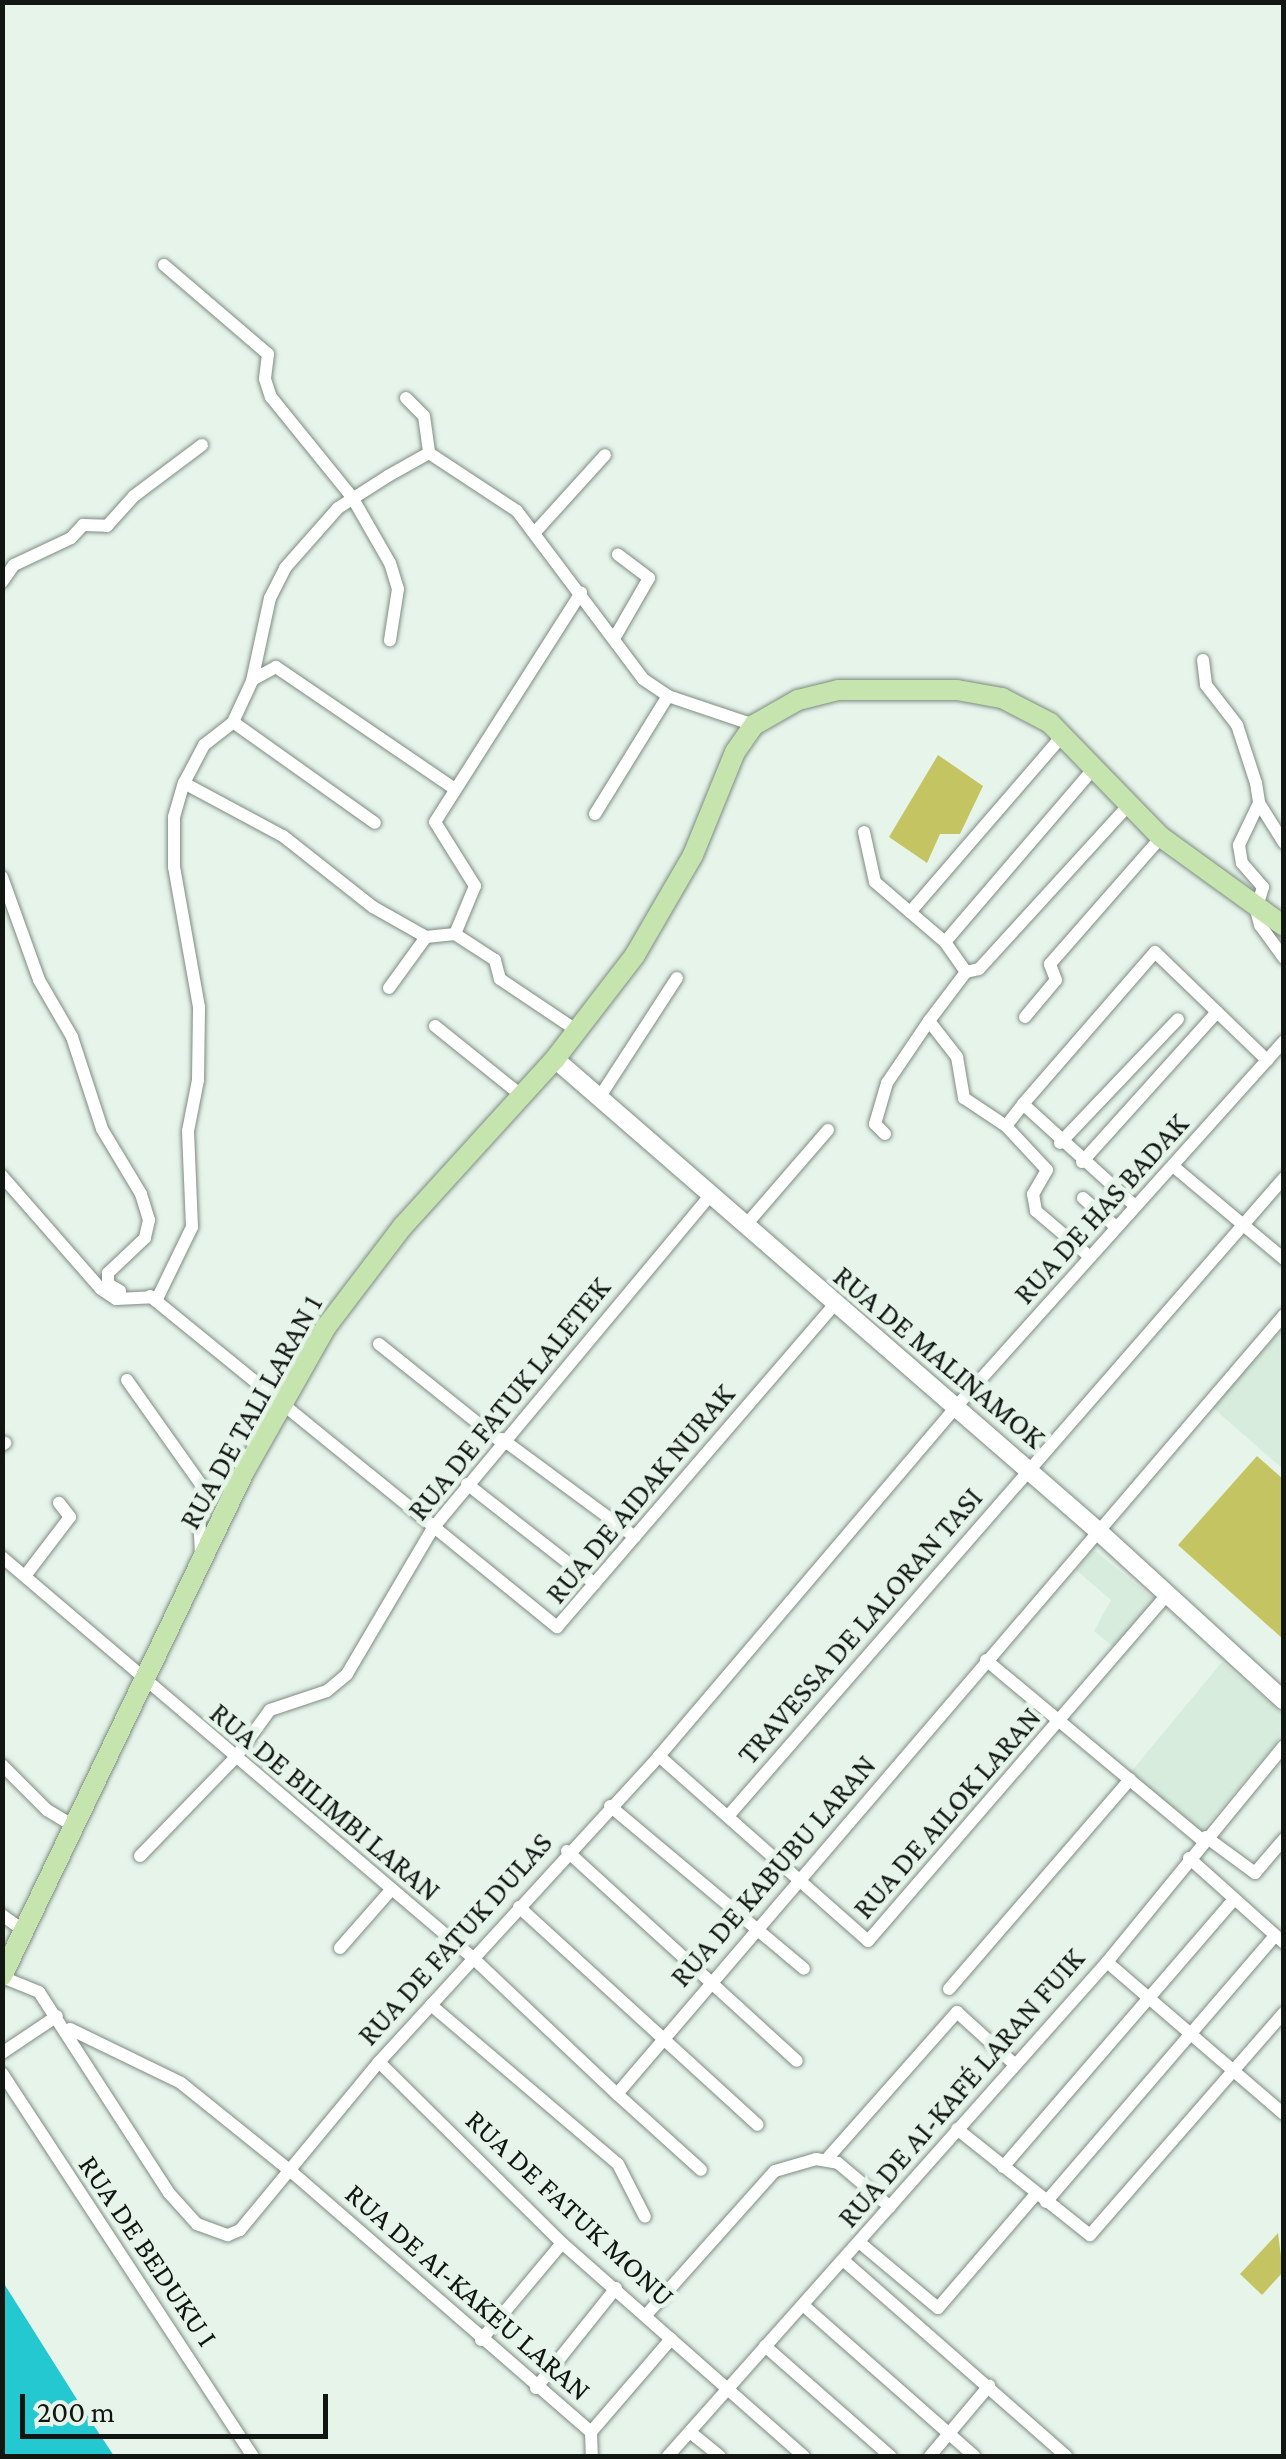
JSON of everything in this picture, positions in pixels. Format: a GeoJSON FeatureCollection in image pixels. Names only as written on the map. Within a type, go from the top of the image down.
{"type":"FeatureCollection","features":[{"type":"Feature","properties":{"kind":"main road"},"geometry":{"type":"LineString","coordinates":[[754,725],[798,700],[838,690],[957,690],[1002,698],[1063,735],[1161,838],[1256,910],[1284,926]]}},
{"type":"Feature","properties":{"kind":"main road","name":"RUA DE TALI LARAN 1"},"geometry":{"type":"LineString","coordinates":[[2,1976],[202,1563],[282,1404],[326,1327],[403,1226],[555,1059],[634,955],[675,888],[754,725]]}},
{"type":"Feature","properties":{"kind":"street"},"geometry":{"type":"LineString","coordinates":[[164,265],[268,354],[264,379],[271,397],[352,497],[398,590],[390,640]]}},
{"type":"Feature","properties":{"kind":"street"},"geometry":{"type":"LineString","coordinates":[[406,398],[424,416],[429,454],[538,530],[643,679],[668,696],[754,725]]}},
{"type":"Feature","properties":{"kind":"street"},"geometry":{"type":"LineString","coordinates":[[2,582],[14,565],[71,538],[82,525],[106,526],[134,496],[202,446]]}},
{"type":"Feature","properties":{"kind":"street"},"geometry":{"type":"LineString","coordinates":[[158,1297],[192,1227],[188,1130],[198,1080],[199,1007],[174,867],[174,816],[184,784],[204,745],[233,722],[252,681],[270,598],[285,568],[352,497],[429,454]]}},
{"type":"Feature","properties":{"kind":"street"},"geometry":{"type":"LineString","coordinates":[[538,530],[605,455]]}},
{"type":"Feature","properties":{"kind":"street"},"geometry":{"type":"LineString","coordinates":[[615,637],[649,578],[618,555]]}},
{"type":"Feature","properties":{"kind":"street"},"geometry":{"type":"LineString","coordinates":[[456,934],[475,886],[435,822],[452,787],[580,592]]}},
{"type":"Feature","properties":{"kind":"street"},"geometry":{"type":"LineString","coordinates":[[1202,660],[1206,685],[1241,734],[1259,804],[1284,843]]}},
{"type":"Feature","properties":{"kind":"street"},"geometry":{"type":"LineString","coordinates":[[252,681],[276,668],[452,787]]}},
{"type":"Feature","properties":{"kind":"street"},"geometry":{"type":"LineString","coordinates":[[595,814],[668,696]]}},
{"type":"Feature","properties":{"kind":"street"},"geometry":{"type":"LineString","coordinates":[[233,722],[375,823]]}},
{"type":"Feature","properties":{"kind":"street"},"geometry":{"type":"LineString","coordinates":[[910,912],[1063,735]]}},
{"type":"Feature","properties":{"kind":"street"},"geometry":{"type":"LineString","coordinates":[[946,942],[1094,768]]}},
{"type":"Feature","properties":{"kind":"street"},"geometry":{"type":"LineString","coordinates":[[184,784],[283,836],[373,907],[426,937],[456,934],[495,960],[500,979],[576,1030]]}},
{"type":"Feature","properties":{"kind":"street"},"geometry":{"type":"LineString","coordinates":[[1259,804],[1239,845],[1242,863],[1264,886],[1256,910],[1284,958]]}},
{"type":"Feature","properties":{"kind":"street"},"geometry":{"type":"LineString","coordinates":[[886,1134],[874,1124],[887,1083],[929,1021],[966,972],[979,969],[1129,805]]}},
{"type":"Feature","properties":{"kind":"street"},"geometry":{"type":"LineString","coordinates":[[864,832],[875,882],[946,942],[966,972]]}},
{"type":"Feature","properties":{"kind":"street"},"geometry":{"type":"LineString","coordinates":[[1024,1017],[1056,980],[1050,964],[1161,838]]}},
{"type":"Feature","properties":{"kind":"street"},"geometry":{"type":"LineString","coordinates":[[2,878],[39,980],[72,1037],[102,1129],[141,1194],[149,1220],[145,1238],[108,1272],[108,1284],[158,1297]]}},
{"type":"Feature","properties":{"kind":"street"},"geometry":{"type":"LineString","coordinates":[[389,988],[426,937]]}},
{"type":"Feature","properties":{"kind":"street"},"geometry":{"type":"LineString","coordinates":[[1006,1126],[1155,952],[1268,1060]]}},
{"type":"Feature","properties":{"kind":"street"},"geometry":{"type":"LineString","coordinates":[[599,1098],[677,978]]}},
{"type":"Feature","properties":{"kind":"street"},"geometry":{"type":"LineString","coordinates":[[1082,1162],[1217,1012]]}},
{"type":"Feature","properties":{"kind":"street"},"geometry":{"type":"LineString","coordinates":[[1060,1143],[1178,1019]]}},
{"type":"Feature","properties":{"kind":"street"},"geometry":{"type":"LineString","coordinates":[[929,1021],[957,1058],[964,1098],[1006,1126],[1047,1170],[1033,1194],[1036,1211],[1090,1257]]}},
{"type":"Feature","properties":{"kind":"street"},"geometry":{"type":"LineString","coordinates":[[435,1026],[522,1096]]}},
{"type":"Feature","properties":{"kind":"street","name":"RUA DE HAS BADAK"},"geometry":{"type":"LineString","coordinates":[[954,1409],[1284,1041]]}},
{"type":"Feature","properties":{"kind":"street","name":"RUA DE MALINAMOK"},"geometry":{"type":"LineString","coordinates":[[555,1059],[954,1409],[1028,1468],[1284,1701]]}},
{"type":"Feature","properties":{"kind":"street"},"geometry":{"type":"LineString","coordinates":[[1024,1104],[1060,1143],[1135,1206]]}},
{"type":"Feature","properties":{"kind":"street"},"geometry":{"type":"LineString","coordinates":[[745,1226],[828,1130]]}},
{"type":"Feature","properties":{"kind":"street"},"geometry":{"type":"LineString","coordinates":[[1173,1166],[1284,1259]]}},
{"type":"Feature","properties":{"kind":"street"},"geometry":{"type":"LineString","coordinates":[[2,1176],[101,1289],[116,1299],[158,1297]]}},
{"type":"Feature","properties":{"kind":"street","name":"TRAVESSA DE LALORAN TASI"},"geometry":{"type":"LineString","coordinates":[[730,1815],[1284,1178]]}},
{"type":"Feature","properties":{"kind":"street","name":"RUA DE FATUK LALETEK"},"geometry":{"type":"LineString","coordinates":[[140,1856],[234,1758],[270,1710],[328,1691],[347,1674],[433,1528],[501,1440],[710,1195]]}},
{"type":"Feature","properties":{"kind":"street"},"geometry":{"type":"LineString","coordinates":[[1083,1198],[1116,1227]]}},
{"type":"Feature","properties":{"kind":"street","name":"RUA DE AIDAK NURAK"},"geometry":{"type":"LineString","coordinates":[[158,1297],[282,1404],[556,1627],[834,1305]]}},
{"type":"Feature","properties":{"kind":"street","name":"RUA DE KABUBU LARAN"},"geometry":{"type":"LineString","coordinates":[[618,2094],[707,1983],[1284,1316]]}},
{"type":"Feature","properties":{"kind":"street"},"geometry":{"type":"LineString","coordinates":[[379,1344],[501,1440],[635,1537]]}},
{"type":"Feature","properties":{"kind":"street"},"geometry":{"type":"LineString","coordinates":[[126,1380],[207,1493],[198,1534],[202,1563]]}},
{"type":"Feature","properties":{"kind":"street","name":"RUA DE FATUK DULAS"},"geometry":{"type":"LineString","coordinates":[[2,1976],[39,1992],[169,2192],[196,2224],[228,2235],[240,2230],[294,2173],[378,2062],[567,1851],[659,1756],[954,1409]]}},
{"type":"Feature","properties":{"kind":"street"},"geometry":{"type":"LineString","coordinates":[[467,1484],[595,1584]]}},
{"type":"Feature","properties":{"kind":"street"},"geometry":{"type":"LineString","coordinates":[[26,1576],[70,1517],[59,1503]]}},
{"type":"Feature","properties":{"kind":"street","name":"RUA DE BILIMBI LARAN"},"geometry":{"type":"LineString","coordinates":[[2,1557],[473,1958]]}},
{"type":"Feature","properties":{"kind":"street","name":"RUA DE AILOK LARAN"},"geometry":{"type":"LineString","coordinates":[[659,1756],[730,1815],[868,1942],[1166,1596]]}},
{"type":"Feature","properties":{"kind":"street"},"geometry":{"type":"LineString","coordinates":[[986,1660],[1130,1780],[1255,1873],[1284,1839]]}},
{"type":"Feature","properties":{"kind":"street","name":"RUA DE AI-KAFÉ LARAN FUIK"},"geometry":{"type":"LineString","coordinates":[[668,2456],[1106,1962],[1284,1746]]}},
{"type":"Feature","properties":{"kind":"street"},"geometry":{"type":"LineString","coordinates":[[2,1765],[48,1810],[75,1827]]}},
{"type":"Feature","properties":{"kind":"street"},"geometry":{"type":"LineString","coordinates":[[949,1990],[1130,1780]]}},
{"type":"Feature","properties":{"kind":"street"},"geometry":{"type":"LineString","coordinates":[[610,1806],[804,1969]]}},
{"type":"Feature","properties":{"kind":"street"},"geometry":{"type":"LineString","coordinates":[[567,1851],[707,1983],[797,2061]]}},
{"type":"Feature","properties":{"kind":"street"},"geometry":{"type":"LineString","coordinates":[[859,2242],[938,2308],[1279,1940],[1189,1858]]}},
{"type":"Feature","properties":{"kind":"street"},"geometry":{"type":"LineString","coordinates":[[340,1948],[391,1890]]}},
{"type":"Feature","properties":{"kind":"street"},"geometry":{"type":"LineString","coordinates":[[1003,2167],[1234,1899]]}},
{"type":"Feature","properties":{"kind":"street"},"geometry":{"type":"LineString","coordinates":[[519,1907],[758,2125]]}},
{"type":"Feature","properties":{"kind":"street"},"geometry":{"type":"LineString","coordinates":[[2,1915],[24,1931]]}},
{"type":"Feature","properties":{"kind":"street"},"geometry":{"type":"LineString","coordinates":[[473,1958],[701,2170]]}},
{"type":"Feature","properties":{"kind":"street"},"geometry":{"type":"LineString","coordinates":[[1106,1962],[1282,2108]]}},
{"type":"Feature","properties":{"kind":"street"},"geometry":{"type":"LineString","coordinates":[[431,2005],[618,2164],[645,2216]]}},
{"type":"Feature","properties":{"kind":"street"},"geometry":{"type":"LineString","coordinates":[[826,2160],[957,2012],[1014,2063]]}},
{"type":"Feature","properties":{"kind":"street"},"geometry":{"type":"LineString","coordinates":[[957,2129],[1090,2235],[1284,2013]]}},
{"type":"Feature","properties":{"kind":"street"},"geometry":{"type":"LineString","coordinates":[[2,2053],[60,2021]]}},
{"type":"Feature","properties":{"kind":"street","name":"RUA DE AI-KAKEU LARAN"},"geometry":{"type":"LineString","coordinates":[[60,2021],[181,2084],[294,2173],[591,2432],[592,2456]]}},
{"type":"Feature","properties":{"kind":"street","name":"RUA DE FATUK MONU"},"geometry":{"type":"LineString","coordinates":[[378,2062],[562,2243],[804,2456]]}},
{"type":"Feature","properties":{"kind":"street","name":"RUA DE BEDUKU I"},"geometry":{"type":"LineString","coordinates":[[2,2073],[254,2456]]}},
{"type":"Feature","properties":{"kind":"street"},"geometry":{"type":"LineString","coordinates":[[647,2314],[762,2179],[794,2164],[826,2160],[860,2179],[890,2207]]}},
{"type":"Feature","properties":{"kind":"street"},"geometry":{"type":"LineString","coordinates":[[481,2340],[562,2243]]}},
{"type":"Feature","properties":{"kind":"street"},"geometry":{"type":"LineString","coordinates":[[843,2260],[1066,2456]]}},
{"type":"Feature","properties":{"kind":"street"},"geometry":{"type":"LineString","coordinates":[[536,2388],[616,2288]]}},
{"type":"Feature","properties":{"kind":"street"},"geometry":{"type":"LineString","coordinates":[[803,2305],[974,2456]]}},
{"type":"Feature","properties":{"kind":"street"},"geometry":{"type":"LineString","coordinates":[[591,2432],[671,2338]]}},
{"type":"Feature","properties":{"kind":"street"},"geometry":{"type":"LineString","coordinates":[[766,2346],[890,2456]]}},
{"type":"Feature","properties":{"kind":"street"},"geometry":{"type":"LineString","coordinates":[[930,2456],[989,2386]]}},
{"type":"Feature","properties":{"kind":"street"},"geometry":{"type":"LineString","coordinates":[[690,2432],[720,2456]]}},
{"type":"Feature","properties":{"kind":"shaded area"},"geometry":{"type":"Polygon","coordinates":[[[938,755],[983,786],[960,834],[940,834],[927,863],[889,837],[938,755]]]}},
{"type":"Feature","properties":{"kind":"shaded area"},"geometry":{"type":"Polygon","coordinates":[[[1283,1329],[1283,1469],[1211,1406],[1283,1329]]]}},
{"type":"Feature","properties":{"kind":"shaded area"},"geometry":{"type":"Polygon","coordinates":[[[1257,1456],[1283,1479],[1283,1639],[1178,1545],[1257,1456]]]}},
{"type":"Feature","properties":{"kind":"shaded area"},"geometry":{"type":"Polygon","coordinates":[[[1094,1550],[1158,1602],[1117,1650],[1094,1631],[1111,1600],[1076,1570],[1094,1550]]]}},
{"type":"Feature","properties":{"kind":"shaded area"},"geometry":{"type":"Polygon","coordinates":[[[1222,1662],[1283,1714],[1283,1734],[1201,1832],[1130,1773],[1222,1662]]]}},
{"type":"Feature","properties":{"kind":"shaded area"},"geometry":{"type":"Polygon","coordinates":[[[1278,2233],[1283,2272],[1262,2295],[1240,2274],[1278,2233]]]}},
{"type":"Feature","properties":{"kind":"water"},"geometry":{"type":"Polygon","coordinates":[[[3,2282],[83,2409],[114,2456],[3,2456],[3,2282]]]}}]}
